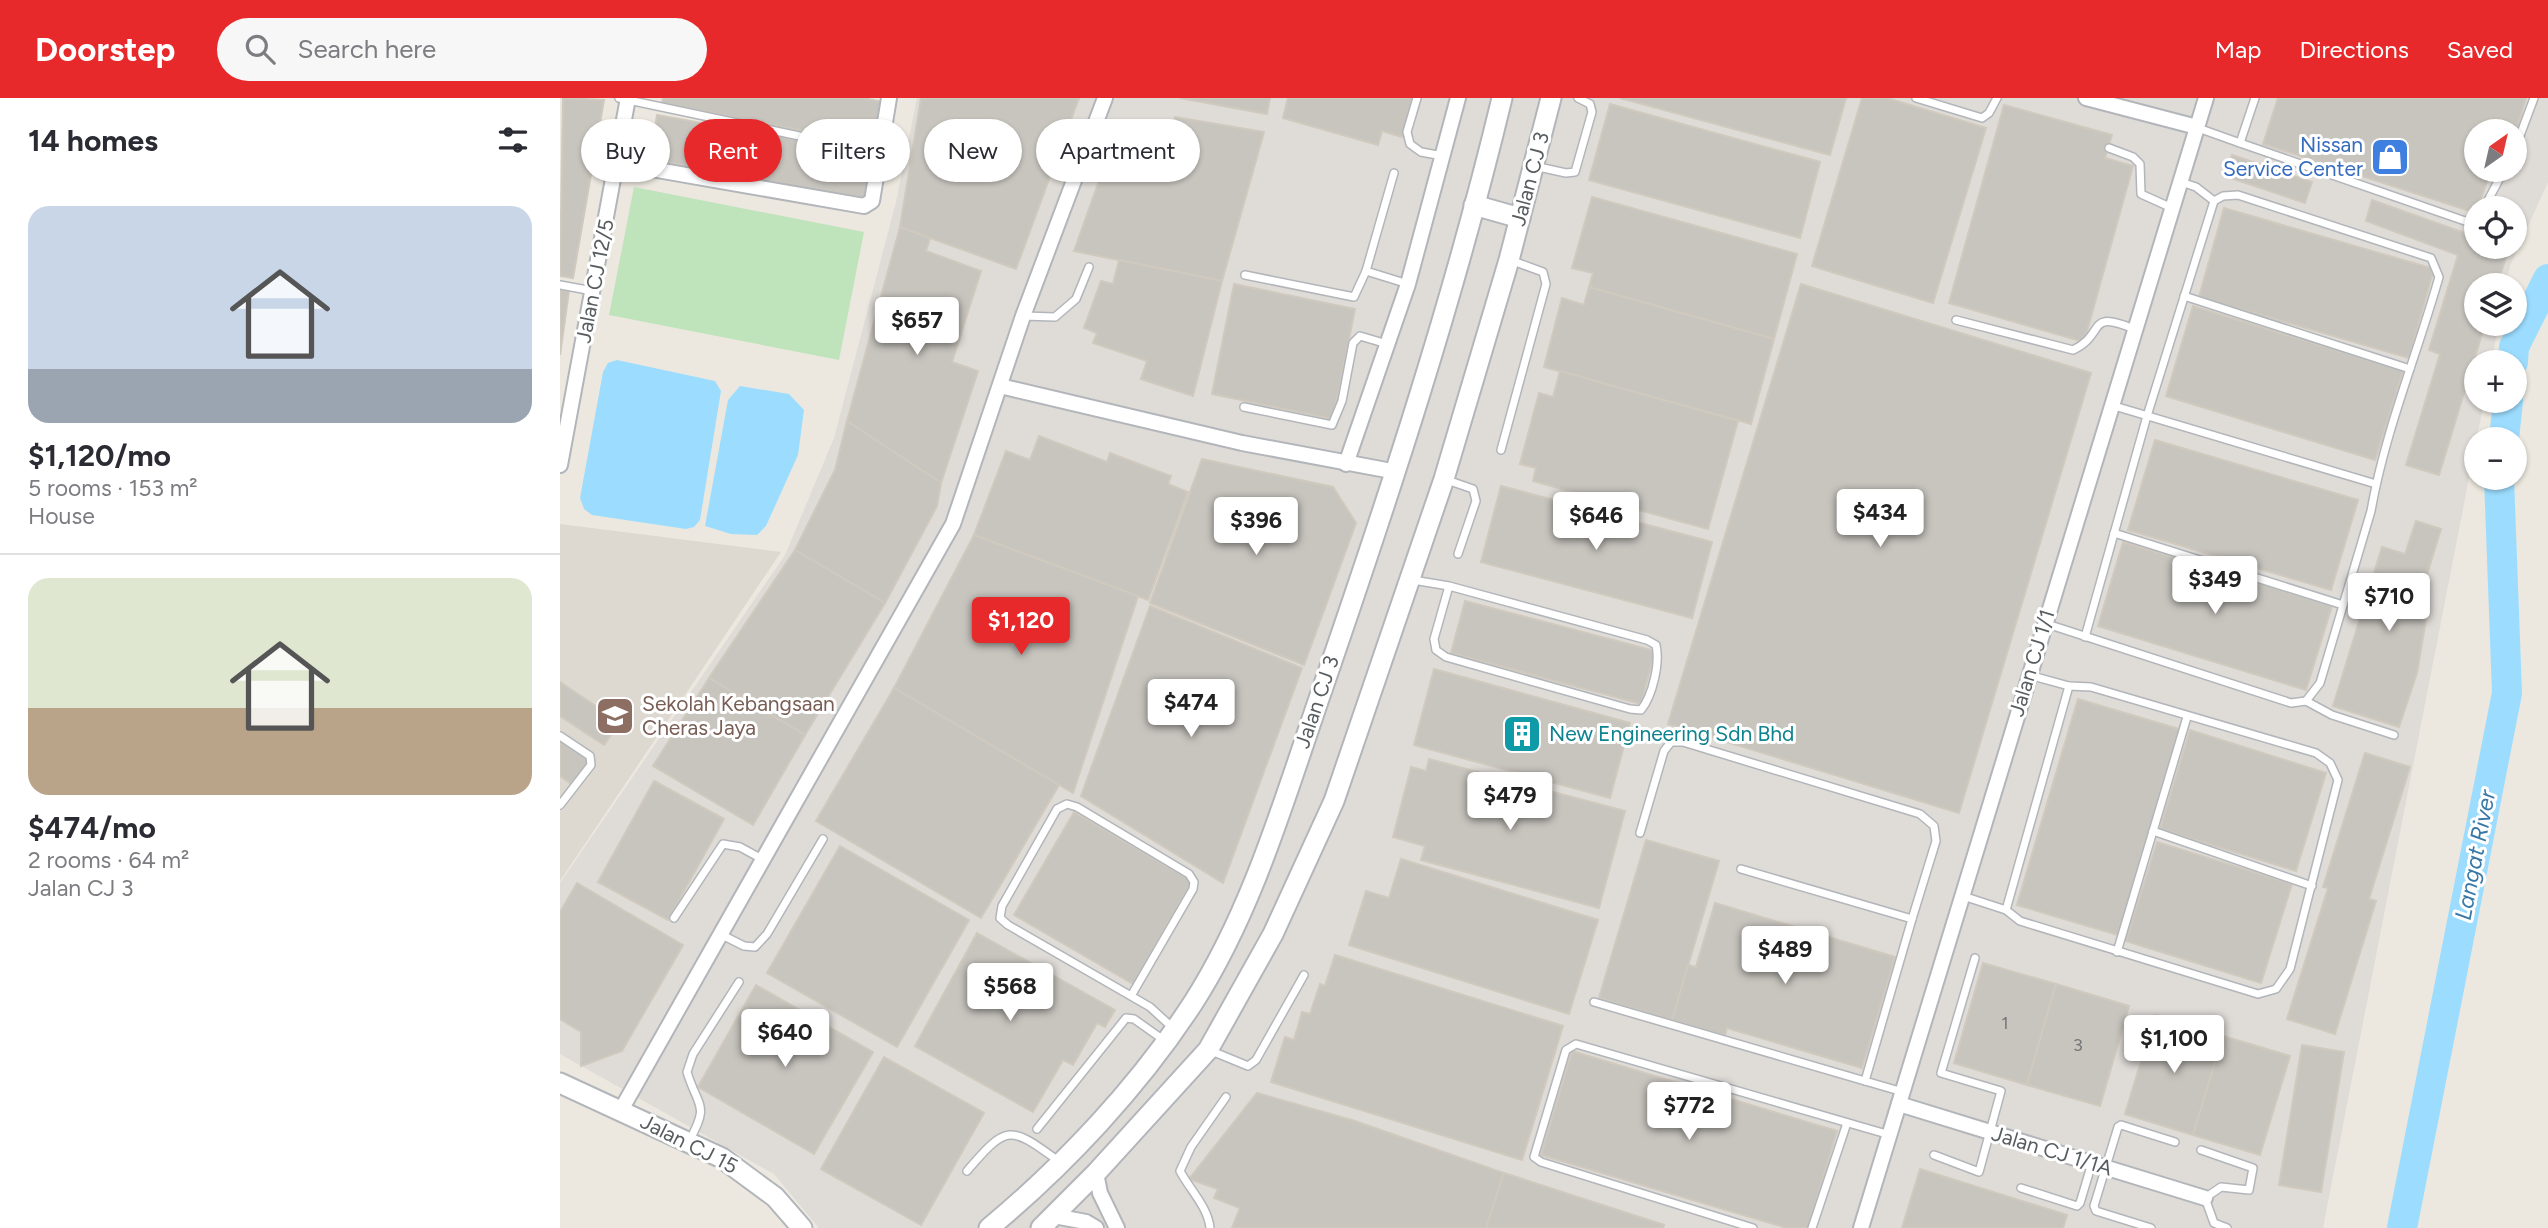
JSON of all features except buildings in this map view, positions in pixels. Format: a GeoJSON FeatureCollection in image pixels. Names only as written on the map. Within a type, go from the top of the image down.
{"type":"FeatureCollection","features":[{"type":"Feature","properties":{"kind":"street"},"geometry":{"type":"LineString","coordinates":[[886,119],[889,98]]}},
{"type":"Feature","properties":{"kind":"street"},"geometry":{"type":"LineString","coordinates":[[621,1110],[953,524],[1023,316],[1105,98]]}},
{"type":"Feature","properties":{"kind":"street"},"geometry":{"type":"LineString","coordinates":[[1346,464],[1408,284],[1458,98]]}},
{"type":"Feature","properties":{"kind":"street","name":"Jalan CJ 3"},"geometry":{"type":"LineString","coordinates":[[989,1228],[1060,1162],[1122,1097],[1194,1001],[1239,916],[1288,786],[1397,472],[1502,98]]}},
{"type":"Feature","properties":{"kind":"street","name":"Jalan CJ 3"},"geometry":{"type":"LineString","coordinates":[[1047,1222],[1096,1173],[1208,1050],[1273,934],[1334,801],[1444,479],[1509,260],[1551,98]]}},
{"type":"Feature","properties":{"kind":"street"},"geometry":{"type":"LineString","coordinates":[[2087,98],[2197,127]]}},
{"type":"Feature","properties":{"kind":"street","name":"Jalan CJ 1/1"},"geometry":{"type":"LineString","coordinates":[[1861,1228],[2206,98]]}},
{"type":"Feature","properties":{"kind":"street","name":"Jalan CJ 12/5"},"geometry":{"type":"LineString","coordinates":[[622,119],[625,99]]}},
{"type":"Feature","properties":{"kind":"street"},"geometry":{"type":"LineString","coordinates":[[670,173],[856,207],[872,201],[875,182]]}},
{"type":"Feature","properties":{"kind":"street","name":"Jalan CJ 12/5"},"geometry":{"type":"LineString","coordinates":[[560,465],[613,182]]}},
{"type":"Feature","properties":{"kind":"street"},"geometry":{"type":"LineString","coordinates":[[1474,205],[1520,218]]}},
{"type":"Feature","properties":{"kind":"street"},"geometry":{"type":"LineString","coordinates":[[1000,386],[1241,443],[1397,472]]}},
{"type":"Feature","properties":{"kind":"street","name":"Jalan CJ 15"},"geometry":{"type":"LineString","coordinates":[[560,1083],[689,1142],[749,1176],[775,1197],[802,1228]]}},
{"type":"Feature","properties":{"kind":"street","name":"Jalan CJ 1/1A"},"geometry":{"type":"LineString","coordinates":[[1901,1098],[1989,1132],[2205,1198]]}},
{"type":"Feature","properties":{"kind":"street"},"geometry":{"type":"LineString","coordinates":[[1096,1173],[1100,1193],[1117,1228]]}},
{"type":"Feature","properties":{"kind":"street"},"geometry":{"type":"LineString","coordinates":[[1047,1222],[1086,1222],[1096,1228]]}},
{"type":"Feature","properties":{"kind":"lane"},"geometry":{"type":"LineString","coordinates":[[1416,98],[1407,132],[1410,144],[1421,152],[1443,156]]}},
{"type":"Feature","properties":{"kind":"lane"},"geometry":{"type":"LineString","coordinates":[[1533,166],[1566,173],[1575,172],[1592,112],[1590,104],[1578,98]]}},
{"type":"Feature","properties":{"kind":"lane"},"geometry":{"type":"LineString","coordinates":[[1916,98],[1982,117],[1989,113],[1997,98]]}},
{"type":"Feature","properties":{"kind":"lane"},"geometry":{"type":"LineString","coordinates":[[2240,143],[2255,98]]}},
{"type":"Feature","properties":{"kind":"lane"},"geometry":{"type":"LineString","coordinates":[[2526,119],[2534,98]]}},
{"type":"Feature","properties":{"kind":"lane"},"geometry":{"type":"LineString","coordinates":[[625,99],[796,135]]}},
{"type":"Feature","properties":{"kind":"lane"},"geometry":{"type":"LineString","coordinates":[[2197,127],[2464,222]]}},
{"type":"Feature","properties":{"kind":"lane"},"geometry":{"type":"LineString","coordinates":[[2109,148],[2133,158],[2140,164],[2141,194],[2172,208]]}},
{"type":"Feature","properties":{"kind":"lane"},"geometry":{"type":"LineString","coordinates":[[1245,275],[1353,298],[1366,271],[1394,173]]}},
{"type":"Feature","properties":{"kind":"lane"},"geometry":{"type":"LineString","coordinates":[[2181,182],[2196,187],[2214,201]]}},
{"type":"Feature","properties":{"kind":"lane"},"geometry":{"type":"LineString","coordinates":[[2085,637],[2147,416],[2214,201],[2223,196],[2238,195],[2431,258],[2439,277],[2419,351],[2410,369],[2375,484],[2371,511],[2320,683],[2306,701]]}},
{"type":"Feature","properties":{"kind":"lane"},"geometry":{"type":"LineString","coordinates":[[1501,450],[1546,285],[1543,272],[1509,260]]}},
{"type":"Feature","properties":{"kind":"lane"},"geometry":{"type":"LineString","coordinates":[[1023,316],[1055,317],[1076,299],[1089,267]]}},
{"type":"Feature","properties":{"kind":"lane"},"geometry":{"type":"LineString","coordinates":[[1366,271],[1408,284]]}},
{"type":"Feature","properties":{"kind":"lane"},"geometry":{"type":"LineString","coordinates":[[560,285],[593,291]]}},
{"type":"Feature","properties":{"kind":"lane"},"geometry":{"type":"LineString","coordinates":[[2184,296],[2410,369]]}},
{"type":"Feature","properties":{"kind":"lane"},"geometry":{"type":"LineString","coordinates":[[1956,320],[2073,350],[2083,345],[2099,323],[2110,319],[2134,329]]}},
{"type":"Feature","properties":{"kind":"lane"},"geometry":{"type":"LineString","coordinates":[[1244,407],[1332,425],[1342,401],[1353,343],[1360,336],[1387,344]]}},
{"type":"Feature","properties":{"kind":"lane"},"geometry":{"type":"LineString","coordinates":[[2111,405],[2375,484]]}},
{"type":"Feature","properties":{"kind":"lane"},"geometry":{"type":"LineString","coordinates":[[1444,479],[1473,489],[1476,495],[1458,554]]}},
{"type":"Feature","properties":{"kind":"lane"},"geometry":{"type":"LineString","coordinates":[[2114,533],[2343,605]]}},
{"type":"Feature","properties":{"kind":"lane"},"geometry":{"type":"LineString","coordinates":[[1409,580],[1449,586],[1656,645],[1659,657],[1646,703],[1641,709],[1630,709],[1446,657],[1436,650],[1434,639],[1449,586]]}},
{"type":"Feature","properties":{"kind":"lane"},"geometry":{"type":"LineString","coordinates":[[2044,623],[2291,703],[2306,701],[2332,716],[2395,735]]}},
{"type":"Feature","properties":{"kind":"lane"},"geometry":{"type":"LineString","coordinates":[[1962,896],[2006,910],[2020,921],[2258,994],[2276,989],[2290,970],[2338,780],[2330,763],[2316,752],[2091,688],[2069,687],[2029,674]]}},
{"type":"Feature","properties":{"kind":"lane"},"geometry":{"type":"LineString","coordinates":[[2006,910],[2069,687]]}},
{"type":"Feature","properties":{"kind":"lane"},"geometry":{"type":"LineString","coordinates":[[2117,952],[2187,717]]}},
{"type":"Feature","properties":{"kind":"lane"},"geometry":{"type":"LineString","coordinates":[[560,737],[590,756],[591,765],[560,805]]}},
{"type":"Feature","properties":{"kind":"lane"},"geometry":{"type":"LineString","coordinates":[[1640,833],[1664,751],[1671,742],[1684,742],[1920,814],[1934,826],[1936,841],[1865,1081]]}},
{"type":"Feature","properties":{"kind":"lane"},"geometry":{"type":"LineString","coordinates":[[1131,996],[1193,890],[1194,882],[1189,874],[1077,807],[1067,804],[1057,809],[1002,906],[1000,918],[1131,996],[1150,1007],[1170,1035]]}},
{"type":"Feature","properties":{"kind":"lane"},"geometry":{"type":"LineString","coordinates":[[2153,831],[2312,886]]}},
{"type":"Feature","properties":{"kind":"lane"},"geometry":{"type":"LineString","coordinates":[[720,934],[744,946],[755,947],[767,934],[823,839]]}},
{"type":"Feature","properties":{"kind":"lane"},"geometry":{"type":"LineString","coordinates":[[674,918],[723,844],[740,846],[762,859]]}},
{"type":"Feature","properties":{"kind":"lane"},"geometry":{"type":"LineString","coordinates":[[1741,869],[1912,919]]}},
{"type":"Feature","properties":{"kind":"lane"},"geometry":{"type":"LineString","coordinates":[[1934,1156],[1979,1172],[2001,1091],[1941,1073],[1975,958]]}},
{"type":"Feature","properties":{"kind":"lane"},"geometry":{"type":"LineString","coordinates":[[1208,1050],[1248,1066],[1256,1060],[1304,975]]}},
{"type":"Feature","properties":{"kind":"lane"},"geometry":{"type":"LineString","coordinates":[[689,1142],[703,1117],[701,1104],[687,1072],[694,1054],[739,982]]}},
{"type":"Feature","properties":{"kind":"lane"},"geometry":{"type":"LineString","coordinates":[[1594,1002],[1865,1081],[1901,1098]]}},
{"type":"Feature","properties":{"kind":"lane"},"geometry":{"type":"LineString","coordinates":[[1037,1129],[1126,1018],[1170,1035]]}},
{"type":"Feature","properties":{"kind":"lane"},"geometry":{"type":"LineString","coordinates":[[1753,1228],[1541,1162],[1534,1157],[1566,1050],[1576,1044],[1890,1135]]}},
{"type":"Feature","properties":{"kind":"lane"},"geometry":{"type":"LineString","coordinates":[[1210,1228],[1209,1214],[1180,1171],[1191,1147],[1226,1097]]}},
{"type":"Feature","properties":{"kind":"lane"},"geometry":{"type":"LineString","coordinates":[[1812,1228],[1847,1123]]}},
{"type":"Feature","properties":{"kind":"lane"},"geometry":{"type":"LineString","coordinates":[[2151,1228],[2096,1211],[2094,1206],[2121,1125],[2175,1142]]}},
{"type":"Feature","properties":{"kind":"lane"},"geometry":{"type":"LineString","coordinates":[[967,1171],[993,1141],[1009,1134],[1022,1134],[1060,1162]]}},
{"type":"Feature","properties":{"kind":"lane"},"geometry":{"type":"LineString","coordinates":[[2202,1150],[2253,1168],[2249,1190],[2244,1192],[2221,1187],[2205,1198],[2214,1223],[2227,1228]]}},
{"type":"Feature","properties":{"kind":"lane"},"geometry":{"type":"LineString","coordinates":[[2021,1188],[2077,1206],[2092,1163]]}},
{"type":"Feature","properties":{"kind":"shaded area"},"geometry":{"type":"Polygon","coordinates":[[[917,98],[2548,98],[2548,182],[2527,228],[2527,196],[2464,196],[2464,259],[2513,259],[2509,273],[2464,273],[2464,336],[2496,336],[2494,350],[2464,350],[2464,413],[2482,413],[2479,427],[2464,427],[2464,490],[2467,490],[2323,1228],[819,1228],[774,1174],[560,1054],[560,883],[785,555],[834,438],[900,182],[910,182],[910,133],[917,98]]]}},
{"type":"Feature","properties":{"kind":"shaded area","name":"Sekolah Kebangsaan Cheras Jaya"},"geometry":{"type":"Polygon","coordinates":[[[560,524],[781,552],[560,881],[560,524]]]}},
{"type":"Feature","properties":{"kind":"green space"},"geometry":{"type":"Polygon","coordinates":[[[634,187],[864,232],[839,360],[609,315],[634,187]]]}},
{"type":"Feature","properties":{"kind":"water"},"geometry":{"type":"Polygon","coordinates":[[[617,360],[715,381],[721,391],[700,520],[694,527],[686,529],[592,515],[584,509],[580,498],[603,372],[608,363],[617,360]]]}},
{"type":"Feature","properties":{"kind":"water"},"geometry":{"type":"Polygon","coordinates":[[[740,386],[789,394],[804,410],[798,455],[766,526],[757,535],[731,534],[705,526],[728,400],[740,386]]]}},
{"type":"Feature","properties":{"kind":"waterway","name":"Langat River"},"geometry":{"type":"LineString","coordinates":[[2514,350],[2548,279]]}},
{"type":"Feature","properties":{"kind":"waterway","name":"Langat River"},"geometry":{"type":"LineString","coordinates":[[2505,427],[2507,413]]}},
{"type":"Feature","properties":{"kind":"waterway","name":"Langat River"},"geometry":{"type":"LineString","coordinates":[[2402,1228],[2507,693],[2499,490]]}},
{"type":"Feature","properties":{"kind":"place","name":"Nissan Service Center"},"geometry":{"type":"Point","coordinates":[2390,157]}},
{"type":"Feature","properties":{"kind":"place","name":"Sekolah Kebangsaan Cheras Jaya"},"geometry":{"type":"Point","coordinates":[615,716]}},
{"type":"Feature","properties":{"kind":"place","name":"New Engineering Sdn Bhd"},"geometry":{"type":"Point","coordinates":[1522,734]}}]}
